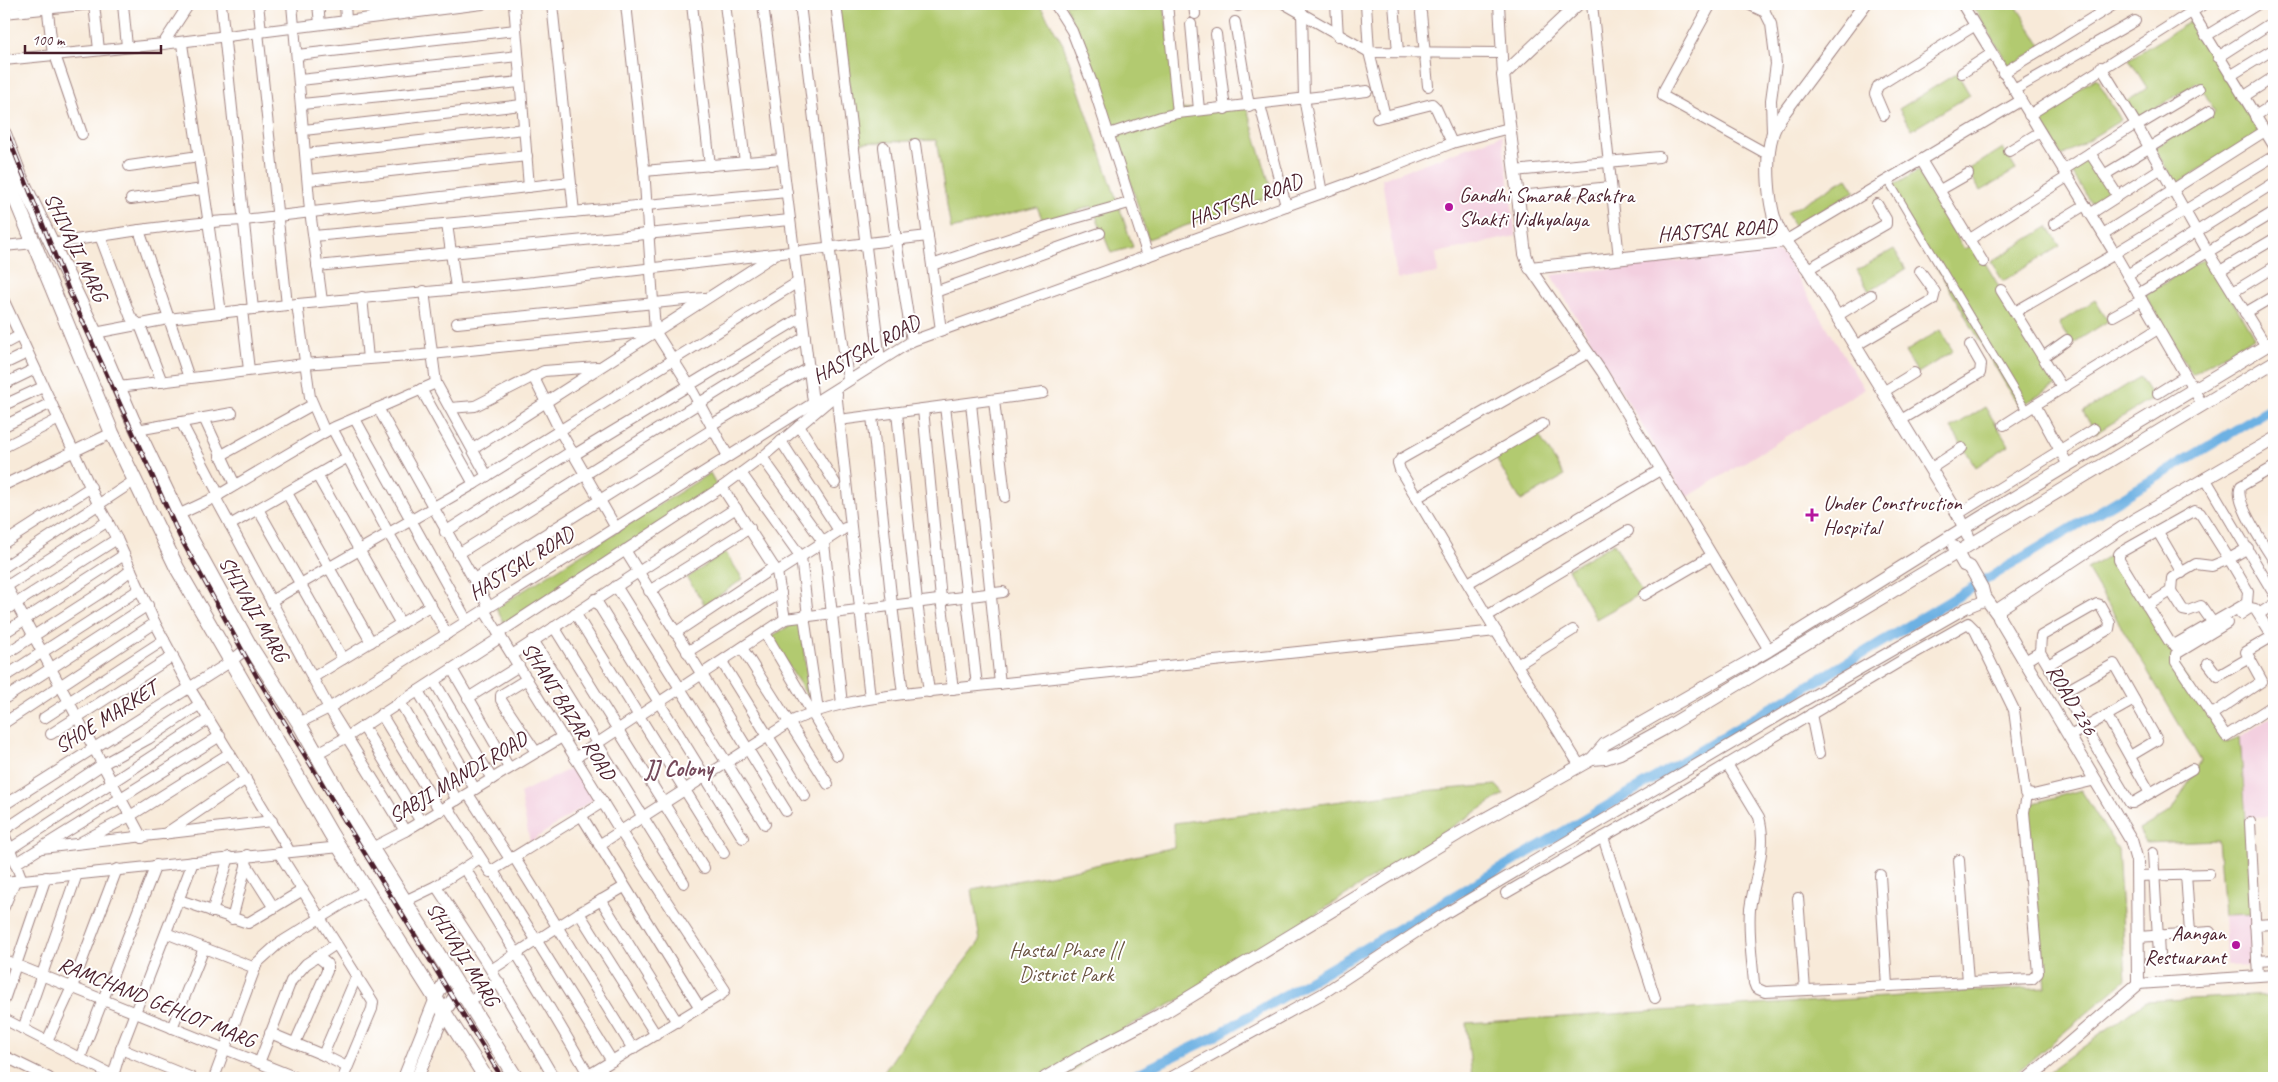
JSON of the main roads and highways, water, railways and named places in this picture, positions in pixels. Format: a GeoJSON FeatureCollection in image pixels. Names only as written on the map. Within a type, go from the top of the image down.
{"type":"FeatureCollection","features":[{"type":"Feature","properties":{"kind":"main road","name":"SHIVAJI MARG"},"geometry":{"type":"LineString","coordinates":[[4,134],[8,169],[34,243],[112,433],[177,568],[230,662],[340,847],[486,1078]]}},
{"type":"Feature","properties":{"kind":"main road","name":"SHIVAJI MARG"},"geometry":{"type":"LineString","coordinates":[[8,169],[52,244],[178,515],[250,646],[372,848],[516,1078]]}},
{"type":"Feature","properties":{"kind":"waterway"},"geometry":{"type":"LineString","coordinates":[[1129,1078],[1212,1038],[1631,792],[2274,407]]}},
{"type":"Feature","properties":{"kind":"railway"},"geometry":{"type":"LineString","coordinates":[[4,126],[69,291],[180,537],[257,677],[502,1078]]}},
{"type":"Feature","properties":{"kind":"place","name":"Gandhi Smarak Rashtra Shakti Vidhyalaya"},"geometry":{"type":"Point","coordinates":[1449,207]}},
{"type":"Feature","properties":{"kind":"place","name":"Under Construction Hospital"},"geometry":{"type":"Point","coordinates":[1812,515]}},
{"type":"Feature","properties":{"kind":"place","name":"Aangan Restuarant"},"geometry":{"type":"Point","coordinates":[2236,945]}},
{"type":"Feature","properties":{"kind":"district","name":"JJ Colony"},"geometry":{"type":"Point","coordinates":[679,768]}},
{"type":"Feature","properties":{"kind":"park label","name":"Hastal Phase || District Park"},"geometry":{"type":"Point","coordinates":[1066,962]}}]}
